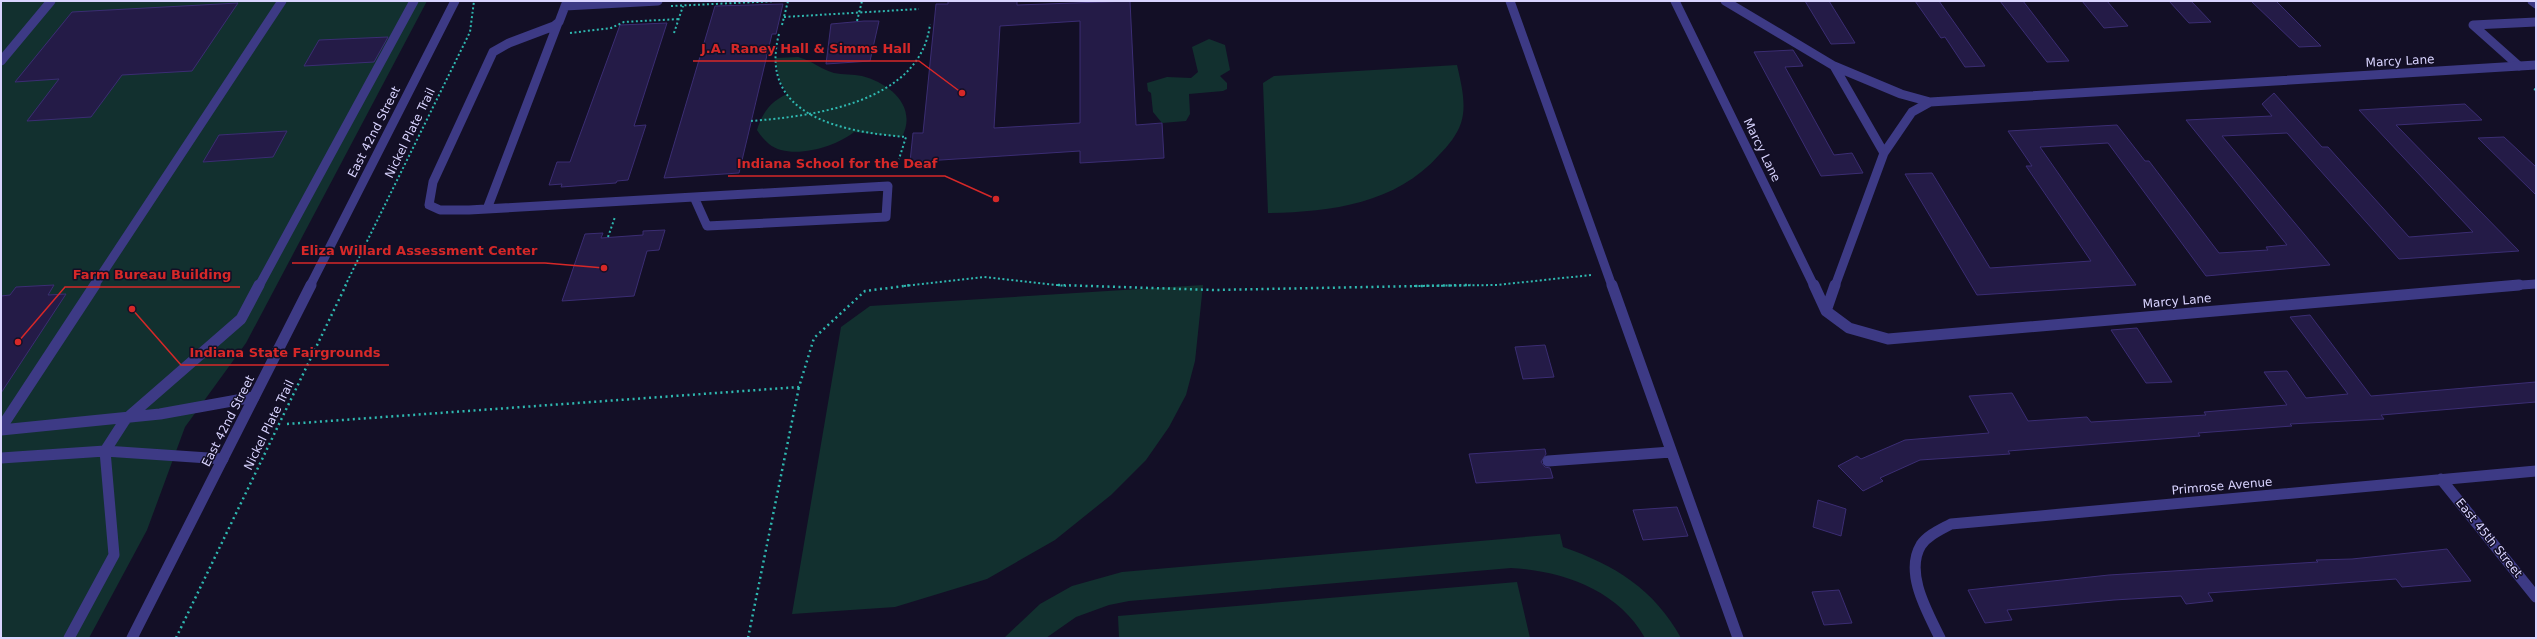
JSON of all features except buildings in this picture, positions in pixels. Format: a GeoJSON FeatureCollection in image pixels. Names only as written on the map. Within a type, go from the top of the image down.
{"type":"FeatureCollection","features":[{"type":"Feature","properties":{"kind":"street"},"geometry":{"type":"LineString","coordinates":[[1,61],[51,1]]}},
{"type":"Feature","properties":{"kind":"street"},"geometry":{"type":"LineString","coordinates":[[1,429],[282,1]]}},
{"type":"Feature","properties":{"kind":"street"},"geometry":{"type":"LineString","coordinates":[[69,638],[114,555],[105,451],[125,420],[241,319],[414,1]]}},
{"type":"Feature","properties":{"kind":"street","name":"East 42nd Street"},"geometry":{"type":"LineString","coordinates":[[132,638],[455,1]]}},
{"type":"Feature","properties":{"kind":"street"},"geometry":{"type":"LineString","coordinates":[[487,209],[566,4],[658,1]]}},
{"type":"Feature","properties":{"kind":"street"},"geometry":{"type":"LineString","coordinates":[[1510,1],[1738,638]]}},
{"type":"Feature","properties":{"kind":"street","name":"Marcy Lane"},"geometry":{"type":"LineString","coordinates":[[1675,1],[1826,311],[1849,328],[1888,339],[2536,284]]}},
{"type":"Feature","properties":{"kind":"street","name":"Marcy Lane"},"geometry":{"type":"LineString","coordinates":[[1725,1],[1834,66],[1902,94],[1930,102],[2536,65]]}},
{"type":"Feature","properties":{"kind":"street"},"geometry":{"type":"LineString","coordinates":[[2532,1],[2536,4]]}},
{"type":"Feature","properties":{"kind":"street"},"geometry":{"type":"LineString","coordinates":[[2518,66],[2473,26],[2536,22]]}},
{"type":"Feature","properties":{"kind":"street"},"geometry":{"type":"LineString","coordinates":[[558,23],[549,28],[500,45],[493,52],[433,182],[429,204],[440,210],[487,209],[620,201],[888,186],[886,217],[707,226],[694,197]]}},
{"type":"Feature","properties":{"kind":"street","name":"Marcy Lane"},"geometry":{"type":"LineString","coordinates":[[1834,66],[1884,153]]}},
{"type":"Feature","properties":{"kind":"street","name":"Marcy Lane"},"geometry":{"type":"LineString","coordinates":[[1826,311],[1884,153],[1912,112],[1930,102]]}},
{"type":"Feature","properties":{"kind":"street"},"geometry":{"type":"LineString","coordinates":[[1,429],[125,420],[206,408],[254,397]]}},
{"type":"Feature","properties":{"kind":"street"},"geometry":{"type":"LineString","coordinates":[[1,458],[105,451],[223,459]]}},
{"type":"Feature","properties":{"kind":"street"},"geometry":{"type":"LineString","coordinates":[[1548,461],[1671,452]]}},
{"type":"Feature","properties":{"kind":"street","name":"Primrose Avenue"},"geometry":{"type":"LineString","coordinates":[[1940,638],[1918,590],[1914,573],[1916,557],[1923,542],[1934,532],[1961,522],[2536,470]]}},
{"type":"Feature","properties":{"kind":"street","name":"East 45th Street"},"geometry":{"type":"LineString","coordinates":[[2441,479],[2536,597]]}},
{"type":"Feature","properties":{"kind":"path","name":"Nickel Plate Trail"},"geometry":{"type":"LineString","coordinates":[[176,638],[365,245],[470,32],[474,1]]}},
{"type":"Feature","properties":{"kind":"path"},"geometry":{"type":"LineString","coordinates":[[669,6],[777,1]]}},
{"type":"Feature","properties":{"kind":"path"},"geometry":{"type":"LineString","coordinates":[[782,25],[788,1]]}},
{"type":"Feature","properties":{"kind":"path"},"geometry":{"type":"LineString","coordinates":[[857,21],[862,1]]}},
{"type":"Feature","properties":{"kind":"path"},"geometry":{"type":"LineString","coordinates":[[674,33],[683,6]]}},
{"type":"Feature","properties":{"kind":"path"},"geometry":{"type":"LineString","coordinates":[[784,17],[919,9]]}},
{"type":"Feature","properties":{"kind":"path"},"geometry":{"type":"LineString","coordinates":[[554,35],[611,28],[624,22],[678,19]]}},
{"type":"Feature","properties":{"kind":"path"},"geometry":{"type":"LineString","coordinates":[[751,121],[812,115],[861,101],[896,81],[918,57],[929,33],[930,24]]}},
{"type":"Feature","properties":{"kind":"path"},"geometry":{"type":"LineString","coordinates":[[779,34],[774,61],[780,81],[788,96],[812,115],[849,131],[906,137],[899,158]]}},
{"type":"Feature","properties":{"kind":"path"},"geometry":{"type":"LineString","coordinates":[[608,237],[620,201]]}},
{"type":"Feature","properties":{"kind":"path"},"geometry":{"type":"LineString","coordinates":[[748,638],[799,387],[814,338],[865,291],[984,277],[1071,287],[1214,290],[1497,285],[1608,274]]}},
{"type":"Feature","properties":{"kind":"path"},"geometry":{"type":"LineString","coordinates":[[288,424],[799,387]]}},
{"type":"Feature","properties":{"kind":"green space"},"geometry":{"type":"Polygon","coordinates":[[[1,1],[427,1],[246,343],[185,427],[147,530],[89,638],[1,638],[1,1]]]}},
{"type":"Feature","properties":{"kind":"green space"},"geometry":{"type":"Polygon","coordinates":[[[1209,39],[1225,45],[1230,70],[1220,76],[1227,83],[1227,89],[1223,91],[1189,94],[1190,114],[1186,121],[1162,123],[1153,112],[1151,93],[1148,91],[1147,83],[1167,77],[1191,78],[1198,72],[1192,47],[1209,39]]]}},
{"type":"Feature","properties":{"kind":"green space"},"geometry":{"type":"Polygon","coordinates":[[[798,57],[834,73],[859,75],[872,79],[891,90],[903,106],[906,115],[906,126],[902,137],[854,132],[836,143],[813,150],[800,152],[778,149],[769,144],[757,130],[768,108],[776,100],[787,94],[780,81],[775,58],[798,57]]]}},
{"type":"Feature","properties":{"kind":"green space"},"geometry":{"type":"Polygon","coordinates":[[[1457,65],[1462,87],[1463,101],[1463,116],[1461,123],[1455,136],[1449,144],[1422,172],[1403,185],[1382,195],[1361,202],[1315,210],[1268,213],[1263,83],[1274,76],[1457,65]]]}},
{"type":"Feature","properties":{"kind":"green space"},"geometry":{"type":"Polygon","coordinates":[[[1203,285],[1195,361],[1186,395],[1169,427],[1146,460],[1111,495],[1055,540],[987,579],[895,607],[792,614],[841,327],[870,306],[1203,285]]]}},
{"type":"Feature","properties":{"kind":"green space"},"geometry":{"type":"Polygon","coordinates":[[[1560,534],[1563,547],[1600,562],[1616,571],[1646,592],[1670,621],[1681,638],[1645,638],[1634,621],[1620,607],[1587,586],[1550,573],[1511,568],[1129,601],[1109,605],[1076,617],[1046,638],[1004,638],[1040,604],[1072,586],[1122,572],[1560,534]]]}},
{"type":"Feature","properties":{"kind":"green space"},"geometry":{"type":"Polygon","coordinates":[[[1517,582],[1530,638],[1119,638],[1118,616],[1517,582]]]}},
{"type":"Feature","properties":{"kind":"place","name":"J.A. Raney Hall & Simms Hall"},"geometry":{"type":"Point","coordinates":[962,93]}},
{"type":"Feature","properties":{"kind":"place","name":"Indiana School for the Deaf"},"geometry":{"type":"Point","coordinates":[996,199]}},
{"type":"Feature","properties":{"kind":"place","name":"Eliza Willard Assessment Center"},"geometry":{"type":"Point","coordinates":[604,268]}},
{"type":"Feature","properties":{"kind":"place","name":"Indiana State Fairgrounds"},"geometry":{"type":"Point","coordinates":[132,309]}},
{"type":"Feature","properties":{"kind":"place","name":"Farm Bureau Building"},"geometry":{"type":"Point","coordinates":[18,342]}}]}
